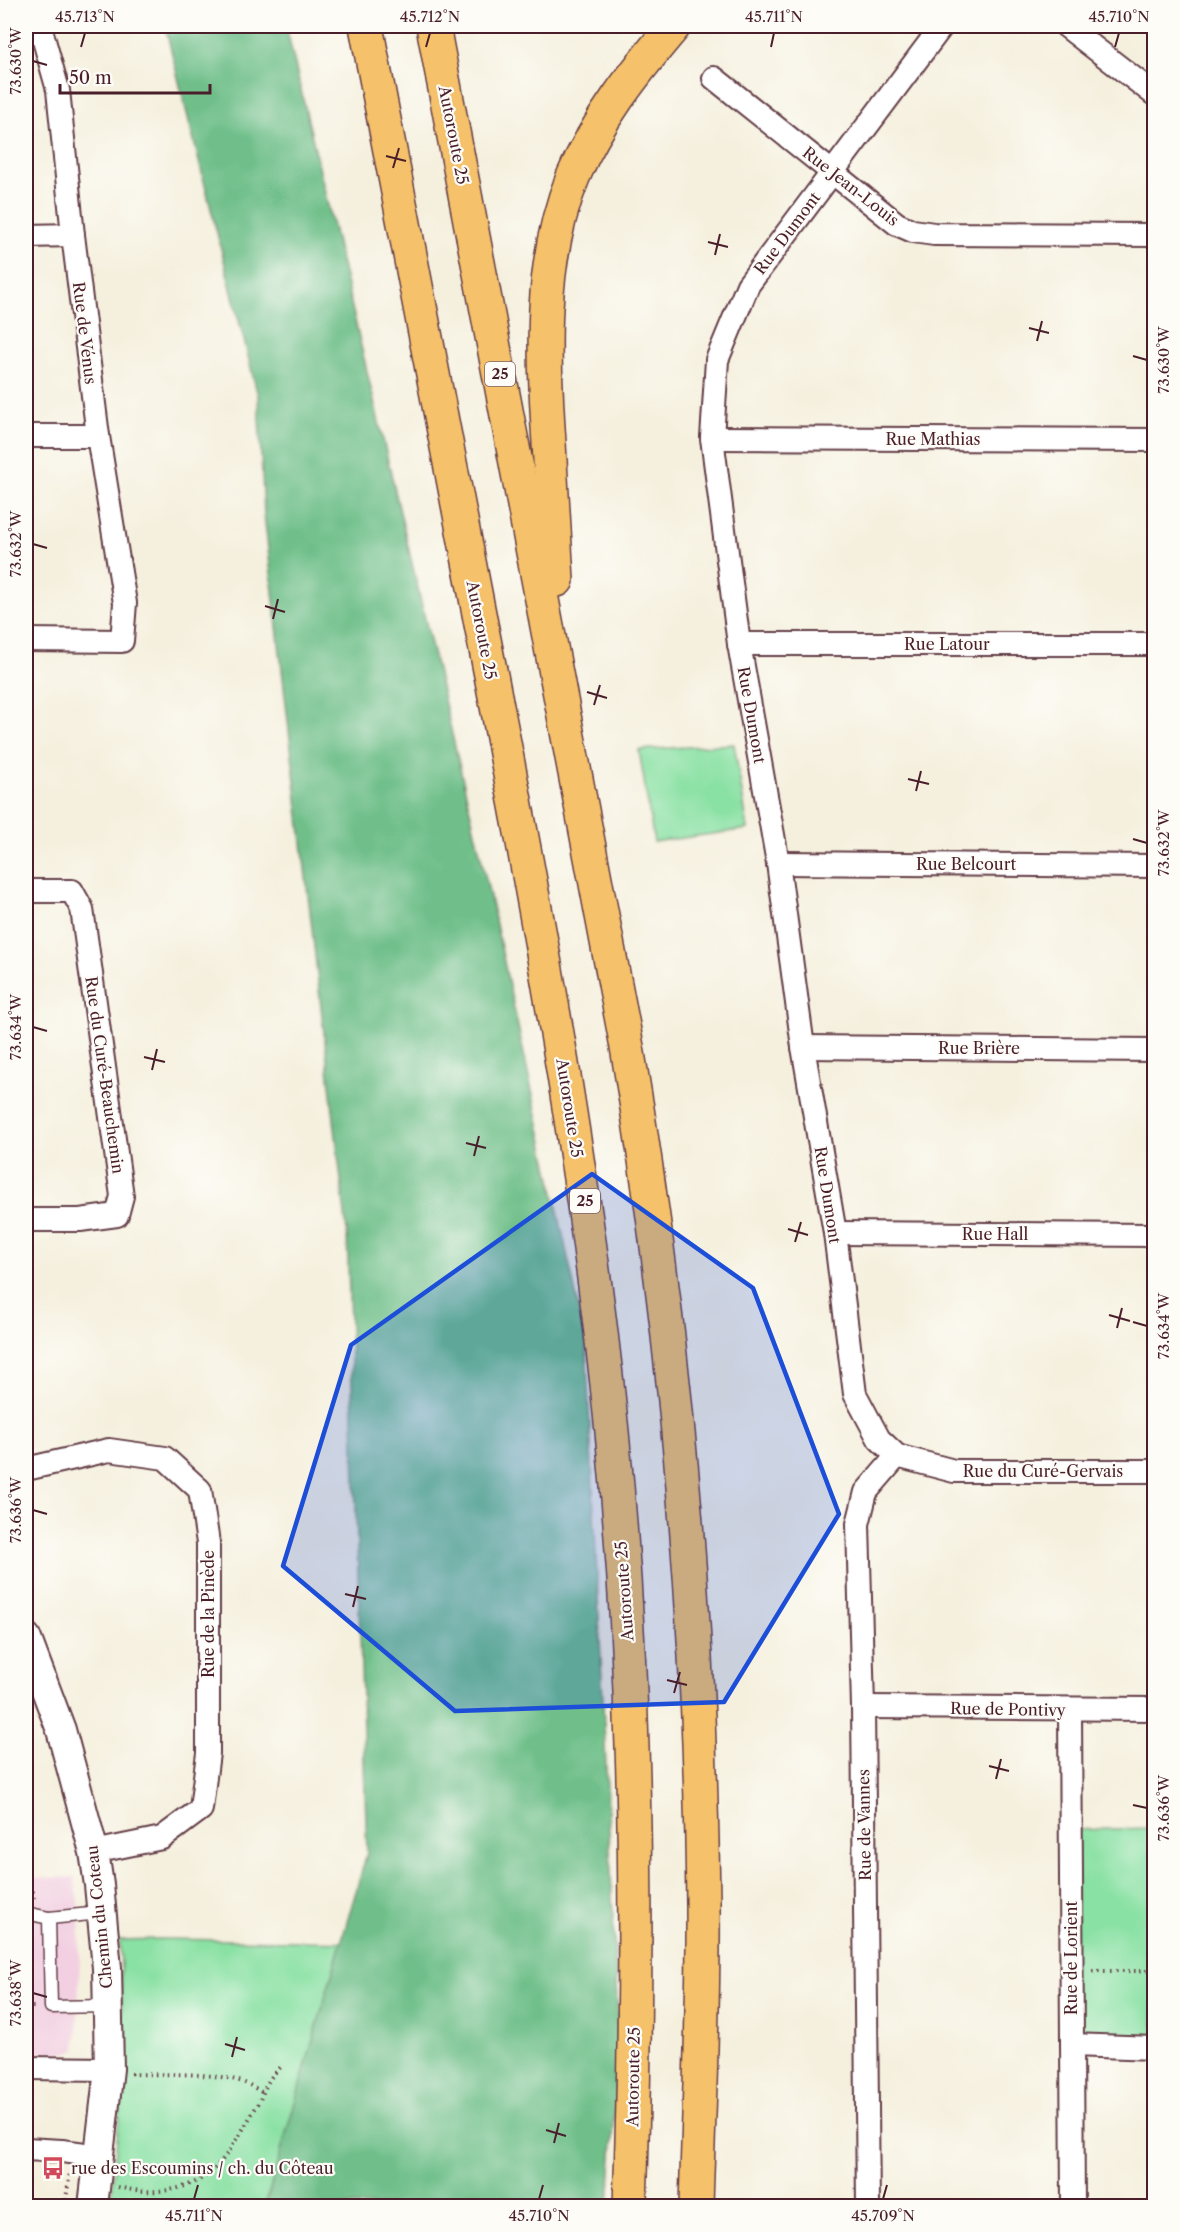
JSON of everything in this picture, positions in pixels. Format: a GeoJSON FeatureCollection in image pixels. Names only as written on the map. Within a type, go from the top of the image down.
{"type":"FeatureCollection","features":[{"type":"Feature","properties":{"kind":"highway","name":"Autoroute 25"},"geometry":{"type":"LineString","coordinates":[[366,26],[541,938],[574,1133],[602,1337],[625,1596],[633,1742],[635,1964],[630,2206]]}},
{"type":"Feature","properties":{"kind":"highway","name":"Autoroute 25"},"geometry":{"type":"LineString","coordinates":[[433,26],[627,1047],[645,1152],[670,1338],[685,1501],[696,1663],[702,1840],[702,2017],[696,2206]]}},
{"type":"Feature","properties":{"kind":"highway"},"geometry":{"type":"LineString","coordinates":[[566,722],[546,402],[549,266],[560,216],[583,155],[621,91],[674,26]]}},
{"type":"Feature","properties":{"kind":"street","name":"Rue Dumont"},"geometry":{"type":"LineString","coordinates":[[897,1456],[879,1439],[855,1394],[835,1233],[803,1047],[778,863],[739,644],[712,438],[717,360],[748,285],[942,26]]}},
{"type":"Feature","properties":{"kind":"street"},"geometry":{"type":"LineString","coordinates":[[1066,26],[1155,94]]}},
{"type":"Feature","properties":{"kind":"street","name":"Rue de Vénus"},"geometry":{"type":"LineString","coordinates":[[26,640],[122,640],[125,603],[98,436],[73,236],[58,90],[36,31]]}},
{"type":"Feature","properties":{"kind":"street","name":"Rue Jean-Louis"},"geometry":{"type":"LineString","coordinates":[[714,78],[850,189],[897,224],[922,233],[1155,235]]}},
{"type":"Feature","properties":{"kind":"street"},"geometry":{"type":"LineString","coordinates":[[26,236],[73,236]]}},
{"type":"Feature","properties":{"kind":"street"},"geometry":{"type":"LineString","coordinates":[[26,436],[98,436]]}},
{"type":"Feature","properties":{"kind":"street","name":"Rue Mathias"},"geometry":{"type":"LineString","coordinates":[[712,438],[1155,440]]}},
{"type":"Feature","properties":{"kind":"street","name":"Rue Latour"},"geometry":{"type":"LineString","coordinates":[[739,644],[1155,644]]}},
{"type":"Feature","properties":{"kind":"street","name":"Rue Belcourt"},"geometry":{"type":"LineString","coordinates":[[778,863],[1155,866]]}},
{"type":"Feature","properties":{"kind":"street","name":"Rue du Curé-Beauchemin"},"geometry":{"type":"LineString","coordinates":[[26,891],[72,891],[82,909],[122,1196],[117,1215],[80,1220],[26,1220]]}},
{"type":"Feature","properties":{"kind":"street","name":"Rue Brière"},"geometry":{"type":"LineString","coordinates":[[803,1047],[1155,1050]]}},
{"type":"Feature","properties":{"kind":"street","name":"Rue Hall"},"geometry":{"type":"LineString","coordinates":[[835,1233],[1155,1235]]}},
{"type":"Feature","properties":{"kind":"street","name":"Rue de la Pinède"},"geometry":{"type":"LineString","coordinates":[[26,1469],[109,1450],[165,1458],[200,1490],[208,1543],[208,1753],[201,1809],[162,1838],[94,1852]]}},
{"type":"Feature","properties":{"kind":"street","name":"Rue du Curé-Gervais"},"geometry":{"type":"LineString","coordinates":[[897,1456],[954,1471],[1155,1471]]}},
{"type":"Feature","properties":{"kind":"street","name":"Rue de Vannes"},"geometry":{"type":"LineString","coordinates":[[868,2206],[858,1524],[866,1492],[897,1456]]}},
{"type":"Feature","properties":{"kind":"street","name":"Chemin du Coteau"},"geometry":{"type":"LineString","coordinates":[[26,1637],[61,1730],[94,1852],[102,1913],[108,2006],[116,2071],[93,2206]]}},
{"type":"Feature","properties":{"kind":"street","name":"Rue de Pontivy"},"geometry":{"type":"LineString","coordinates":[[862,1707],[1155,1709]]}},
{"type":"Feature","properties":{"kind":"street","name":"Rue de Lorient"},"geometry":{"type":"LineString","coordinates":[[1070,1710],[1072,2206]]}},
{"type":"Feature","properties":{"kind":"street"},"geometry":{"type":"LineString","coordinates":[[1071,2045],[1155,2048]]}},
{"type":"Feature","properties":{"kind":"street"},"geometry":{"type":"LineString","coordinates":[[26,2068],[116,2071]]}},
{"type":"Feature","properties":{"kind":"street"},"geometry":{"type":"LineString","coordinates":[[26,2149],[100,2156]]}},
{"type":"Feature","properties":{"kind":"lane"},"geometry":{"type":"LineString","coordinates":[[26,1913],[49,1918],[102,1913]]}},
{"type":"Feature","properties":{"kind":"lane"},"geometry":{"type":"LineString","coordinates":[[49,1918],[51,2007],[108,2006]]}},
{"type":"Feature","properties":{"kind":"path"},"geometry":{"type":"LineString","coordinates":[[26,1892],[33,1892]]}},
{"type":"Feature","properties":{"kind":"path"},"geometry":{"type":"LineString","coordinates":[[1071,1971],[1155,1971]]}},
{"type":"Feature","properties":{"kind":"path"},"geometry":{"type":"LineString","coordinates":[[113,2186],[154,2192],[175,2189],[196,2181],[214,2170],[263,2093],[270,2078],[283,2065]]}},
{"type":"Feature","properties":{"kind":"path"},"geometry":{"type":"LineString","coordinates":[[116,2071],[209,2076],[236,2080],[263,2093]]}},
{"type":"Feature","properties":{"kind":"path"},"geometry":{"type":"LineString","coordinates":[[223,2157],[228,2161]]}},
{"type":"Feature","properties":{"kind":"path"},"geometry":{"type":"LineString","coordinates":[[65,2206],[71,2168]]}},
{"type":"Feature","properties":{"kind":"highlighted area"},"geometry":{"type":"Polygon","coordinates":[[[592,1174],[753,1288],[839,1514],[724,1702],[455,1711],[283,1566],[351,1345],[592,1174]]]}},
{"type":"Feature","properties":{"kind":"shaded area"},"geometry":{"type":"Polygon","coordinates":[[[74,1877],[79,1908],[80,1958],[76,2049],[66,2053],[26,2054],[26,1878],[74,1877]]]}},
{"type":"Feature","properties":{"kind":"green space"},"geometry":{"type":"Polygon","coordinates":[[[165,26],[286,26],[487,883],[586,1341],[619,2042],[609,2206],[265,2206],[367,1853],[347,1232],[264,514],[258,396],[165,26]]]}},
{"type":"Feature","properties":{"kind":"green space"},"geometry":{"type":"Polygon","coordinates":[[[734,744],[748,829],[654,842],[639,750],[734,744]]]}},
{"type":"Feature","properties":{"kind":"green space"},"geometry":{"type":"Polygon","coordinates":[[[1154,1828],[1154,2048],[1072,2045],[1071,1830],[1154,1828]]]}},
{"type":"Feature","properties":{"kind":"green space"},"geometry":{"type":"Polygon","coordinates":[[[120,1940],[361,1942],[296,2206],[110,2206],[124,2073],[120,1940]]]}},
{"type":"Feature","properties":{"kind":"place","name":"rue des Escoumins / ch. du Côteau"},"geometry":{"type":"Point","coordinates":[53,2168]}}]}
